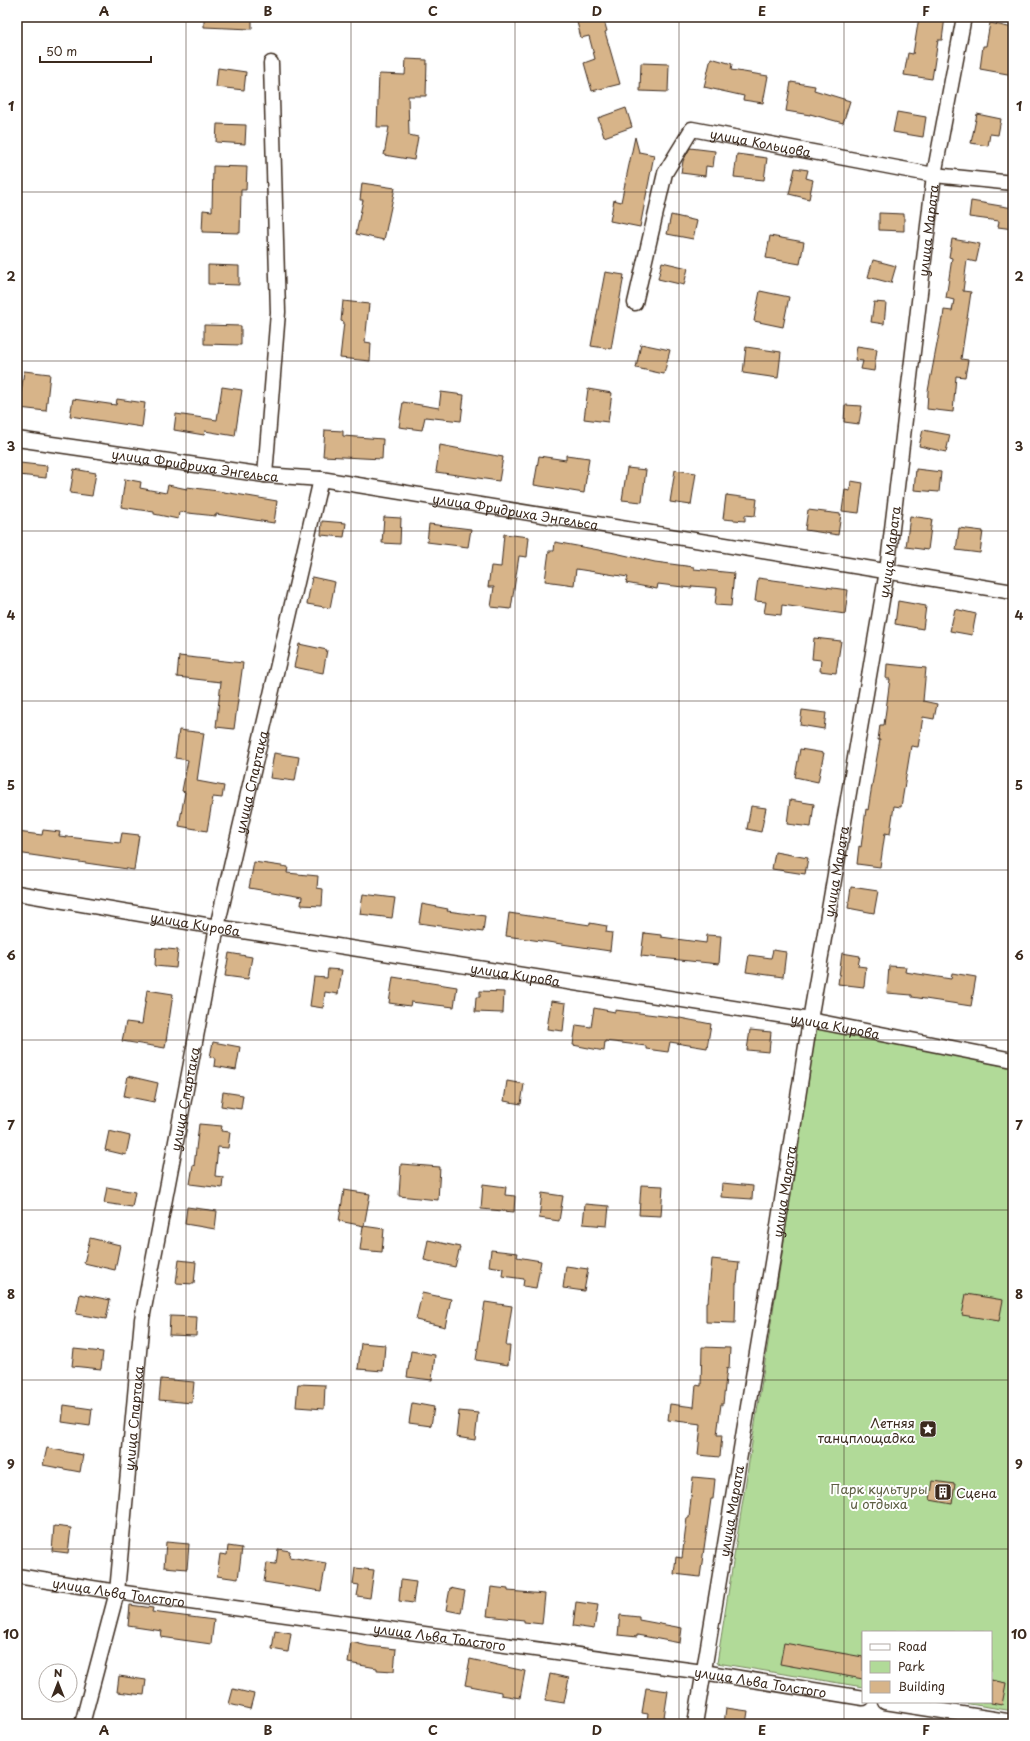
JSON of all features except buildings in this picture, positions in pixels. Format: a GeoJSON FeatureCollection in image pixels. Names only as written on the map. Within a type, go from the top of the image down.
{"type":"FeatureCollection","features":[{"type":"Feature","properties":{"kind":"street","name":"улица Марата"},"geometry":{"type":"LineString","coordinates":[[695,1724],[775,1245],[810,1020],[887,571],[934,175],[964,17]]}},
{"type":"Feature","properties":{"kind":"street"},"geometry":{"type":"LineString","coordinates":[[265,475],[278,312],[271,62]]}},
{"type":"Feature","properties":{"kind":"street","name":"улица Кольцова"},"geometry":{"type":"LineString","coordinates":[[635,303],[665,173],[692,129],[934,175],[1013,183]]}},
{"type":"Feature","properties":{"kind":"street","name":"улица Фридриха Энгельса"},"geometry":{"type":"LineString","coordinates":[[17,439],[265,475],[321,479],[1013,592]]}},
{"type":"Feature","properties":{"kind":"street","name":"улица Спартака"},"geometry":{"type":"LineString","coordinates":[[82,1724],[117,1592],[142,1319],[217,927],[321,479]]}},
{"type":"Feature","properties":{"kind":"street","name":"улица Кирова"},"geometry":{"type":"LineString","coordinates":[[17,893],[217,927],[810,1020],[1013,1060]]}},
{"type":"Feature","properties":{"kind":"street","name":"улица Льва Толстого"},"geometry":{"type":"LineString","coordinates":[[17,1576],[117,1592],[703,1672],[862,1698]]}},
{"type":"Feature","properties":{"kind":"street"},"geometry":{"type":"LineString","coordinates":[[891,1703],[1013,1722]]}},
{"type":"Feature","properties":{"kind":"green space","name":"Парк культуры и отдыха"},"geometry":{"type":"Polygon","coordinates":[[[813,1025],[1013,1068],[1013,1711],[963,1703],[992,1703],[992,1631],[862,1631],[862,1687],[717,1663],[783,1248],[813,1025]]]}},
{"type":"Feature","properties":{"kind":"place","name":"Летняя танцплощадка"},"geometry":{"type":"Point","coordinates":[928,1429]}},
{"type":"Feature","properties":{"kind":"place","name":"Сцена"},"geometry":{"type":"Point","coordinates":[943,1492]}}]}
